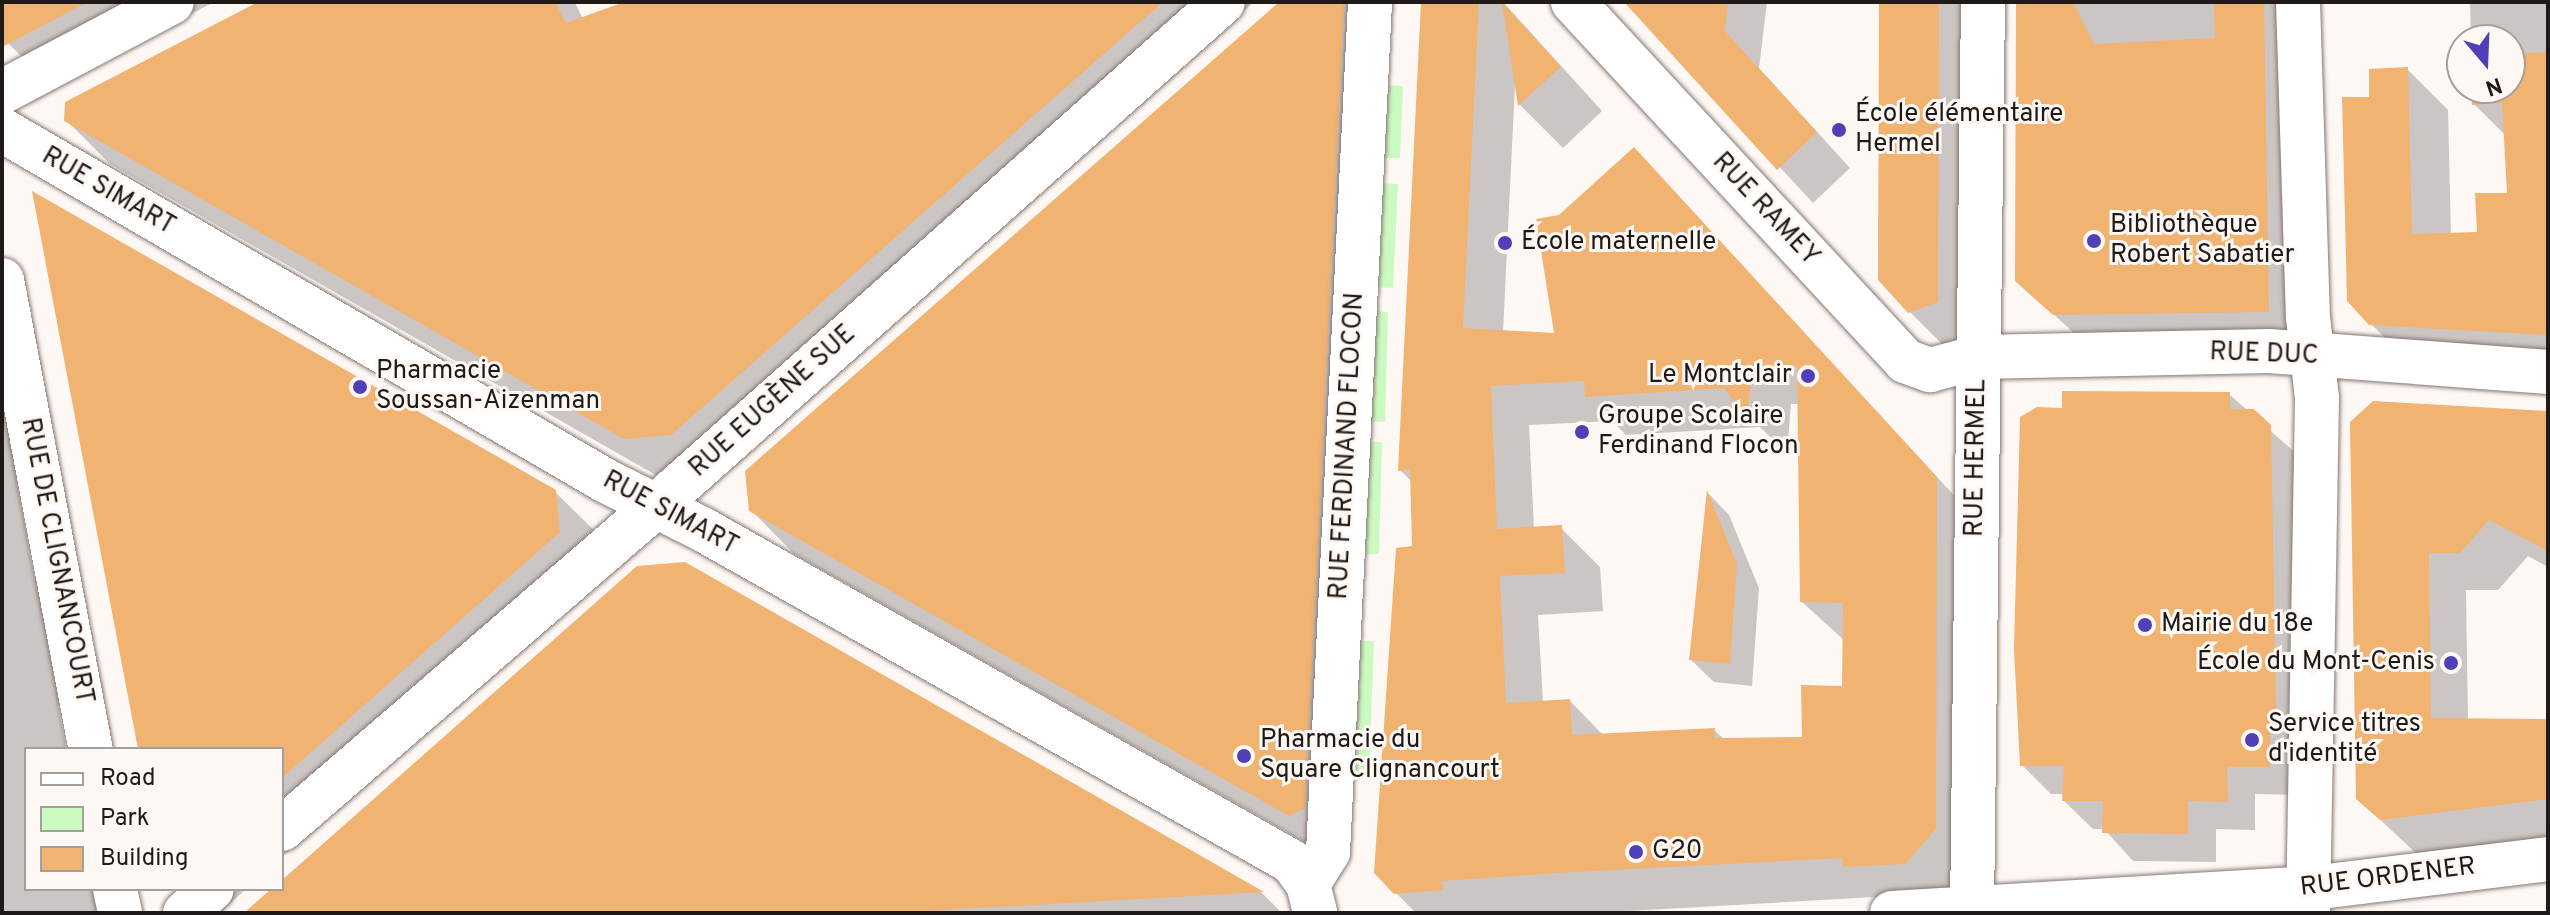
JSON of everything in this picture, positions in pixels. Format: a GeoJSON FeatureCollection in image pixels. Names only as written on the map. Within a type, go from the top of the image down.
{"type":"FeatureCollection","features":[{"type":"Feature","properties":{"kind":"street"},"geometry":{"type":"LineString","coordinates":[[2,92],[172,2]]}},
{"type":"Feature","properties":{"kind":"street","name":"RUE EUGÈNE SUE"},"geometry":{"type":"LineString","coordinates":[[284,827],[657,505],[1223,2]]}},
{"type":"Feature","properties":{"kind":"street","name":"RUE FERDINAND FLOCON"},"geometry":{"type":"LineString","coordinates":[[1312,898],[1328,852],[1370,2]]}},
{"type":"Feature","properties":{"kind":"street","name":"RUE RAMEY"},"geometry":{"type":"LineString","coordinates":[[1573,2],[1905,361],[1930,370],[1979,357]]}},
{"type":"Feature","properties":{"kind":"street","name":"RUE HERMEL"},"geometry":{"type":"LineString","coordinates":[[1972,911],[1983,2]]}},
{"type":"Feature","properties":{"kind":"street"},"geometry":{"type":"LineString","coordinates":[[2298,2],[2312,355],[2317,398],[2310,901]]}},
{"type":"Feature","properties":{"kind":"street","name":"RUE SIMART"},"geometry":{"type":"LineString","coordinates":[[2,130],[606,481],[657,505],[1292,862],[1312,898]]}},
{"type":"Feature","properties":{"kind":"street","name":"RUE DE CLIGNANCOURT"},"geometry":{"type":"LineString","coordinates":[[2,280],[91,747]]}},
{"type":"Feature","properties":{"kind":"street","name":"RUE DUC"},"geometry":{"type":"LineString","coordinates":[[1979,357],[2312,355],[2548,372]]}},
{"type":"Feature","properties":{"kind":"street","name":"RUE ORDENER"},"geometry":{"type":"LineString","coordinates":[[1892,913],[2310,901],[2548,859]]}},
{"type":"Feature","properties":{"kind":"street"},"geometry":{"type":"LineString","coordinates":[[115,891],[120,913]]}},
{"type":"Feature","properties":{"kind":"street"},"geometry":{"type":"LineString","coordinates":[[185,913],[210,891]]}},
{"type":"Feature","properties":{"kind":"green space"},"geometry":{"type":"Polygon","coordinates":[[[1381,85],[1403,86],[1400,158],[1379,158],[1381,85]]]}},
{"type":"Feature","properties":{"kind":"green space"},"geometry":{"type":"Polygon","coordinates":[[[1376,183],[1398,184],[1393,288],[1372,287],[1376,183]]]}},
{"type":"Feature","properties":{"kind":"green space"},"geometry":{"type":"Polygon","coordinates":[[[1370,311],[1388,312],[1385,422],[1367,421],[1370,311]]]}},
{"type":"Feature","properties":{"kind":"green space"},"geometry":{"type":"Polygon","coordinates":[[[1364,442],[1382,442],[1379,554],[1361,554],[1364,442]]]}},
{"type":"Feature","properties":{"kind":"green space"},"geometry":{"type":"Polygon","coordinates":[[[1354,641],[1374,641],[1369,777],[1348,777],[1354,641]]]}},
{"type":"Feature","properties":{"kind":"building"},"geometry":{"type":"Polygon","coordinates":[[[2,2],[88,2],[2,47],[2,2]]]}},
{"type":"Feature","properties":{"kind":"building"},"geometry":{"type":"Polygon","coordinates":[[[258,2],[555,2],[566,23],[624,2],[1163,2],[671,435],[624,439],[64,121],[65,102],[258,2]]]}},
{"type":"Feature","properties":{"kind":"building"},"geometry":{"type":"Polygon","coordinates":[[[1279,2],[1344,2],[1305,808],[1289,816],[749,511],[745,471],[1279,2]]]}},
{"type":"Feature","properties":{"kind":"building"},"geometry":{"type":"Polygon","coordinates":[[[1421,2],[1479,2],[1463,328],[1554,333],[1536,219],[1559,215],[1634,147],[1937,477],[1936,829],[1905,864],[1843,867],[1842,858],[1557,873],[1442,881],[1443,890],[1394,894],[1374,873],[1396,548],[1412,546],[1410,470],[1398,471],[1421,2]],[[1752,365],[1748,417],[1723,388],[1585,397],[1584,381],[1491,386],[1497,529],[1562,525],[1565,573],[1500,576],[1506,703],[1570,699],[1572,735],[1715,728],[1714,738],[1802,737],[1801,685],[1842,686],[1843,603],[1800,602],[1797,367],[1752,365]]]}},
{"type":"Feature","properties":{"kind":"building"},"geometry":{"type":"Polygon","coordinates":[[[1502,2],[1561,67],[1518,106],[1502,2]]]}},
{"type":"Feature","properties":{"kind":"building"},"geometry":{"type":"Polygon","coordinates":[[[1624,2],[1728,2],[1725,31],[1817,132],[1777,170],[1624,2]]]}},
{"type":"Feature","properties":{"kind":"building"},"geometry":{"type":"Polygon","coordinates":[[[1879,2],[1939,2],[1938,302],[1908,313],[1878,280],[1879,2]]]}},
{"type":"Feature","properties":{"kind":"building"},"geometry":{"type":"Polygon","coordinates":[[[2016,2],[2073,2],[2094,44],[2215,38],[2214,2],[2264,2],[2269,312],[2053,315],[2015,281],[2016,2]]]}},
{"type":"Feature","properties":{"kind":"building"},"geometry":{"type":"Polygon","coordinates":[[[2548,52],[2548,335],[2369,325],[2347,301],[2342,97],[2369,97],[2369,69],[2408,67],[2412,234],[2477,232],[2475,193],[2507,193],[2502,104],[2526,104],[2526,53],[2548,52]]]}},
{"type":"Feature","properties":{"kind":"building"},"geometry":{"type":"Polygon","coordinates":[[[32,191],[556,490],[560,532],[284,776],[284,747],[138,747],[32,191]]]}},
{"type":"Feature","properties":{"kind":"building","name":"Mairie du 18e"},"geometry":{"type":"Polygon","coordinates":[[[2062,391],[2230,392],[2230,409],[2254,409],[2271,425],[2276,716],[2270,716],[2270,767],[2227,767],[2228,802],[2188,801],[2188,834],[2102,833],[2103,801],[2062,801],[2064,766],[2020,766],[2014,649],[2020,417],[2037,407],[2062,408],[2062,391]]]}},
{"type":"Feature","properties":{"kind":"building","name":"École du Mont-Cenis"},"geometry":{"type":"Polygon","coordinates":[[[2373,401],[2548,411],[2548,551],[2489,520],[2460,553],[2429,553],[2431,718],[2548,719],[2548,799],[2380,820],[2356,799],[2350,422],[2373,401]]]}},
{"type":"Feature","properties":{"kind":"building"},"geometry":{"type":"Polygon","coordinates":[[[1707,490],[1737,564],[1730,664],[1689,660],[1707,490]]]}},
{"type":"Feature","properties":{"kind":"building"},"geometry":{"type":"Polygon","coordinates":[[[685,562],[1264,892],[889,913],[244,913],[269,891],[284,891],[284,878],[637,566],[685,562]]]}},
{"type":"Feature","properties":{"kind":"place","name":"École élémentaire Hermel"},"geometry":{"type":"Point","coordinates":[1839,130]}},
{"type":"Feature","properties":{"kind":"place","name":"Bibliothèque Robert Sabatier"},"geometry":{"type":"Point","coordinates":[2094,241]}},
{"type":"Feature","properties":{"kind":"place","name":"École maternelle"},"geometry":{"type":"Point","coordinates":[1505,243]}},
{"type":"Feature","properties":{"kind":"place","name":"Le Montclair"},"geometry":{"type":"Point","coordinates":[1808,376]}},
{"type":"Feature","properties":{"kind":"place","name":"Pharmacie Soussan-Aizenman"},"geometry":{"type":"Point","coordinates":[360,387]}},
{"type":"Feature","properties":{"kind":"place","name":"Groupe Scolaire Ferdinand Flocon"},"geometry":{"type":"Point","coordinates":[1582,432]}},
{"type":"Feature","properties":{"kind":"place","name":"Mairie du 18e"},"geometry":{"type":"Point","coordinates":[2145,625]}},
{"type":"Feature","properties":{"kind":"place","name":"École du Mont-Cenis"},"geometry":{"type":"Point","coordinates":[2451,663]}},
{"type":"Feature","properties":{"kind":"place","name":"Service titres d'identité"},"geometry":{"type":"Point","coordinates":[2252,740]}},
{"type":"Feature","properties":{"kind":"place","name":"Pharmacie du Square Clignancourt"},"geometry":{"type":"Point","coordinates":[1244,756]}},
{"type":"Feature","properties":{"kind":"place","name":"G20"},"geometry":{"type":"Point","coordinates":[1636,852]}}]}
